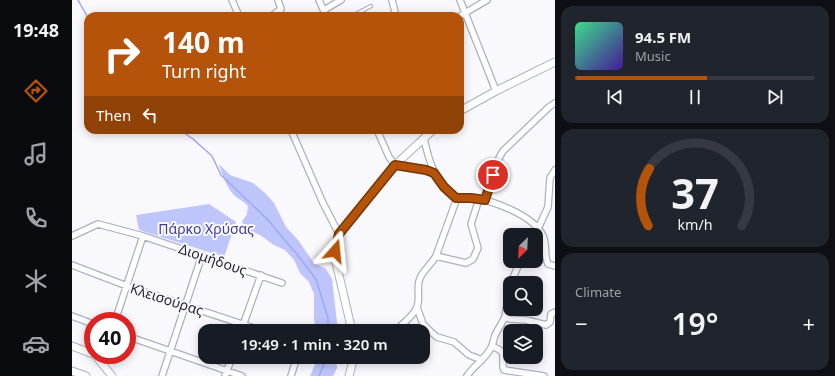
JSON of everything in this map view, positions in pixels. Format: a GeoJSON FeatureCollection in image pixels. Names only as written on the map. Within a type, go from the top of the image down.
{"type":"FeatureCollection","features":[{"type":"Feature","properties":{"kind":"street"},"geometry":{"type":"LineString","coordinates":[[232,0],[237,12]]}},
{"type":"Feature","properties":{"kind":"street"},"geometry":{"type":"LineString","coordinates":[[277,12],[281,9],[278,0]]}},
{"type":"Feature","properties":{"kind":"street"},"geometry":{"type":"LineString","coordinates":[[319,0],[325,12]]}},
{"type":"Feature","properties":{"kind":"street"},"geometry":{"type":"LineString","coordinates":[[326,12],[341,0]]}},
{"type":"Feature","properties":{"kind":"street"},"geometry":{"type":"LineString","coordinates":[[392,0],[395,12]]}},
{"type":"Feature","properties":{"kind":"street"},"geometry":{"type":"LineString","coordinates":[[460,0],[496,91]]}},
{"type":"Feature","properties":{"kind":"street"},"geometry":{"type":"LineString","coordinates":[[466,13],[487,0]]}},
{"type":"Feature","properties":{"kind":"street"},"geometry":{"type":"LineString","coordinates":[[464,109],[555,62]]}},
{"type":"Feature","properties":{"kind":"street"},"geometry":{"type":"LineString","coordinates":[[436,256],[466,263],[473,259],[478,248],[472,221],[497,162],[503,151],[555,103]]}},
{"type":"Feature","properties":{"kind":"street"},"geometry":{"type":"LineString","coordinates":[[293,134],[323,203],[339,234]]}},
{"type":"Feature","properties":{"kind":"street"},"geometry":{"type":"LineString","coordinates":[[379,134],[389,158],[395,165],[426,170],[434,173]]}},
{"type":"Feature","properties":{"kind":"street"},"geometry":{"type":"LineString","coordinates":[[350,324],[335,258],[339,234],[395,165],[428,134]]}},
{"type":"Feature","properties":{"kind":"street"},"geometry":{"type":"LineString","coordinates":[[424,138],[434,173],[444,187],[456,198],[482,200],[508,208],[538,228],[548,207],[550,178],[555,170]]}},
{"type":"Feature","properties":{"kind":"street"},"geometry":{"type":"LineString","coordinates":[[402,324],[417,307],[419,298],[417,289],[418,282],[421,275],[436,256],[456,198]]}},
{"type":"Feature","properties":{"kind":"street","name":"Διομήδους"},"geometry":{"type":"LineString","coordinates":[[72,236],[98,224],[143,236],[282,283]]}},
{"type":"Feature","properties":{"kind":"street"},"geometry":{"type":"LineString","coordinates":[[118,312],[143,236]]}},
{"type":"Feature","properties":{"kind":"street"},"geometry":{"type":"LineString","coordinates":[[543,237],[545,240],[546,260],[548,264],[555,266]]}},
{"type":"Feature","properties":{"kind":"street"},"geometry":{"type":"LineString","coordinates":[[162,376],[202,255]]}},
{"type":"Feature","properties":{"kind":"street","name":"Κλεισούρας"},"geometry":{"type":"LineString","coordinates":[[72,265],[126,286],[244,324]]}},
{"type":"Feature","properties":{"kind":"street"},"geometry":{"type":"LineString","coordinates":[[244,324],[261,275]]}},
{"type":"Feature","properties":{"kind":"street"},"geometry":{"type":"LineString","coordinates":[[417,307],[423,324],[437,337],[454,342],[469,355],[482,360]]}},
{"type":"Feature","properties":{"kind":"street"},"geometry":{"type":"LineString","coordinates":[[467,376],[474,366],[488,354],[495,335],[505,317],[546,325],[550,322],[551,314],[555,312]]}},
{"type":"Feature","properties":{"kind":"street"},"geometry":{"type":"LineString","coordinates":[[72,316],[84,321]]}},
{"type":"Feature","properties":{"kind":"street"},"geometry":{"type":"LineString","coordinates":[[136,339],[226,373],[242,376]]}},
{"type":"Feature","properties":{"kind":"street"},"geometry":{"type":"LineString","coordinates":[[72,346],[84,351]]}},
{"type":"Feature","properties":{"kind":"street"},"geometry":{"type":"LineString","coordinates":[[492,346],[500,350],[503,354],[504,370],[544,376]]}},
{"type":"Feature","properties":{"kind":"street"},"geometry":{"type":"LineString","coordinates":[[104,364],[112,376]]}},
{"type":"Feature","properties":{"kind":"street"},"geometry":{"type":"LineString","coordinates":[[291,376],[295,364]]}},
{"type":"Feature","properties":{"kind":"street"},"geometry":{"type":"LineString","coordinates":[[349,376],[352,364]]}},
{"type":"Feature","properties":{"kind":"street"},"geometry":{"type":"LineString","coordinates":[[72,371],[86,376]]}},
{"type":"Feature","properties":{"kind":"lane"},"geometry":{"type":"LineString","coordinates":[[360,12],[371,6]]}},
{"type":"Feature","properties":{"kind":"green space"},"geometry":{"type":"Polygon","coordinates":[[[219,164],[230,175],[253,183],[265,193],[274,203],[286,227],[298,240],[314,263],[326,269],[332,279],[337,324],[315,324],[314,294],[309,282],[300,273],[294,260],[285,250],[249,230],[242,222],[247,214],[248,206],[234,195],[224,180],[219,164]]]}},
{"type":"Feature","properties":{"kind":"green space","name":"Πάρκο Χρύσας"},"geometry":{"type":"Polygon","coordinates":[[[209,204],[236,222],[224,257],[139,230],[136,215],[209,204]]]}},
{"type":"Feature","properties":{"kind":"green space"},"geometry":{"type":"Polygon","coordinates":[[[315,364],[337,364],[337,368],[333,376],[310,376],[315,364]]]}},
{"type":"Feature","properties":{"kind":"waterway"},"geometry":{"type":"LineString","coordinates":[[78,0],[85,12]]}},
{"type":"Feature","properties":{"kind":"waterway"},"geometry":{"type":"LineString","coordinates":[[186,134],[212,156],[221,175],[268,220],[316,279],[328,318],[328,324]]}},
{"type":"Feature","properties":{"kind":"waterway"},"geometry":{"type":"LineString","coordinates":[[319,376],[324,364]]}},
{"type":"Feature","properties":{"kind":"route"},"geometry":{"type":"LineString","coordinates":[[335,251],[339,234],[395,165],[426,170],[434,173],[450,194],[456,198],[485,200],[493,175]]}}]}
